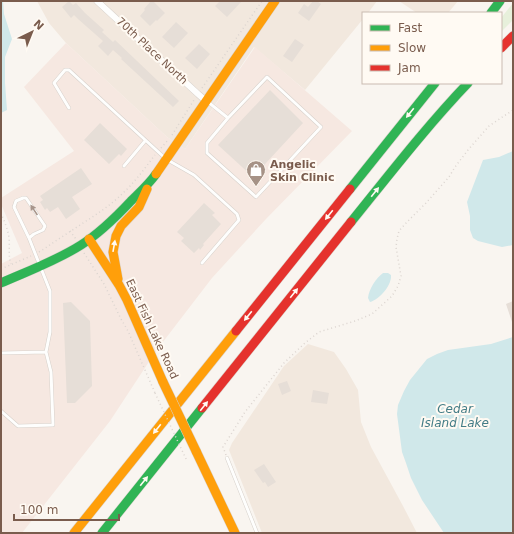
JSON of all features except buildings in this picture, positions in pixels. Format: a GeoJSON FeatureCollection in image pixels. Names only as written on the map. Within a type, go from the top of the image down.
{"type":"FeatureCollection","features":[{"type":"Feature","properties":{"kind":"main road"},"geometry":{"type":"LineString","coordinates":[[1,283],[61,256],[80,245],[124,209],[152,179],[275,1]]}},
{"type":"Feature","properties":{"kind":"main road"},"geometry":{"type":"LineString","coordinates":[[492,12],[500,1]]}},
{"type":"Feature","properties":{"kind":"main road"},"geometry":{"type":"LineString","coordinates":[[502,47],[513,36]]}},
{"type":"Feature","properties":{"kind":"main road"},"geometry":{"type":"LineString","coordinates":[[74,533],[434,84]]}},
{"type":"Feature","properties":{"kind":"main road"},"geometry":{"type":"LineString","coordinates":[[102,533],[399,162],[467,84]]}},
{"type":"Feature","properties":{"kind":"main road"},"geometry":{"type":"LineString","coordinates":[[119,285],[112,252],[116,236],[121,226],[139,207],[152,179]]}},
{"type":"Feature","properties":{"kind":"main road","name":"East Fish Lake Road"},"geometry":{"type":"LineString","coordinates":[[89,239],[127,300],[163,382],[235,533]]}},
{"type":"Feature","properties":{"kind":"street","name":"70th Place North"},"geometry":{"type":"LineString","coordinates":[[97,1],[206,101]]}},
{"type":"Feature","properties":{"kind":"lane"},"geometry":{"type":"LineString","coordinates":[[69,108],[54,83],[65,70],[69,70],[157,152],[194,175],[237,214],[239,220],[202,263]]}},
{"type":"Feature","properties":{"kind":"lane"},"geometry":{"type":"LineString","coordinates":[[267,78],[321,127],[256,197],[207,153],[207,143],[228,118],[267,78]]}},
{"type":"Feature","properties":{"kind":"lane"},"geometry":{"type":"LineString","coordinates":[[206,101],[228,118]]}},
{"type":"Feature","properties":{"kind":"lane"},"geometry":{"type":"LineString","coordinates":[[124,166],[145,141]]}},
{"type":"Feature","properties":{"kind":"lane"},"geometry":{"type":"LineString","coordinates":[[1,411],[18,426],[53,425],[51,372],[46,352],[50,332],[50,291],[29,238],[14,207],[16,201],[23,198],[26,198],[44,226],[43,230],[29,238]]}},
{"type":"Feature","properties":{"kind":"lane"},"geometry":{"type":"LineString","coordinates":[[1,353],[46,352]]}},
{"type":"Feature","properties":{"kind":"lane"},"geometry":{"type":"LineString","coordinates":[[227,458],[257,533]]}},
{"type":"Feature","properties":{"kind":"path"},"geometry":{"type":"LineString","coordinates":[[1,269],[35,254],[94,216],[122,194],[140,176],[157,152],[170,138],[198,94],[262,1]]}},
{"type":"Feature","properties":{"kind":"path"},"geometry":{"type":"LineString","coordinates":[[227,458],[223,447],[245,412],[284,362],[319,332],[355,322],[372,314],[392,296],[398,286],[401,276],[396,247],[400,231],[449,177],[455,166],[489,126],[513,110]]}},
{"type":"Feature","properties":{"kind":"path"},"geometry":{"type":"LineString","coordinates":[[1,213],[7,227],[9,237],[9,258],[11,264]]}},
{"type":"Feature","properties":{"kind":"path"},"geometry":{"type":"LineString","coordinates":[[70,231],[111,297],[187,461]]}},
{"type":"Feature","properties":{"kind":"shaded area"},"geometry":{"type":"Polygon","coordinates":[[[37,1],[377,1],[369,12],[362,12],[362,20],[305,90],[254,47],[185,149],[167,137],[66,43],[49,23],[37,1]]]}},
{"type":"Feature","properties":{"kind":"shaded area"},"geometry":{"type":"Polygon","coordinates":[[[399,1],[458,1],[449,12],[416,12],[399,1]]]}},
{"type":"Feature","properties":{"kind":"shaded area"},"geometry":{"type":"Polygon","coordinates":[[[66,43],[167,137],[185,149],[255,47],[352,131],[266,219],[212,278],[156,351],[110,421],[22,533],[1,533],[1,264],[22,253],[1,204],[1,198],[74,151],[24,87],[66,43]]]}},
{"type":"Feature","properties":{"kind":"shaded area"},"geometry":{"type":"Polygon","coordinates":[[[308,344],[334,352],[346,369],[358,390],[361,422],[371,447],[417,533],[262,533],[229,450],[232,443],[284,366],[308,344]]]}},
{"type":"Feature","properties":{"kind":"green space"},"geometry":{"type":"Polygon","coordinates":[[[513,3],[513,20],[502,31],[502,17],[513,3]]]}},
{"type":"Feature","properties":{"kind":"water"},"geometry":{"type":"Polygon","coordinates":[[[1,1],[3,1],[4,14],[12,39],[5,57],[7,110],[1,113],[1,1]]]}},
{"type":"Feature","properties":{"kind":"water"},"geometry":{"type":"Polygon","coordinates":[[[513,151],[513,245],[502,247],[478,241],[473,238],[470,230],[470,216],[467,202],[483,160],[499,157],[513,151]]]}},
{"type":"Feature","properties":{"kind":"water"},"geometry":{"type":"Polygon","coordinates":[[[383,273],[388,273],[391,275],[390,283],[378,298],[370,302],[368,298],[371,287],[383,273]]]}},
{"type":"Feature","properties":{"kind":"water","name":"Cedar Island Lake"},"geometry":{"type":"Polygon","coordinates":[[[513,337],[513,533],[444,533],[422,500],[411,478],[402,452],[397,414],[398,405],[410,380],[427,359],[448,350],[491,344],[513,337]]]}},
{"type":"Feature","properties":{"kind":"traffic: fast"},"geometry":{"type":"LineString","coordinates":[[492,12],[500,1]]}},
{"type":"Feature","properties":{"kind":"traffic: fast"},"geometry":{"type":"LineString","coordinates":[[350,189],[434,84]]}},
{"type":"Feature","properties":{"kind":"traffic: fast"},"geometry":{"type":"LineString","coordinates":[[351,222],[423,134],[467,84]]}},
{"type":"Feature","properties":{"kind":"traffic: fast"},"geometry":{"type":"LineString","coordinates":[[1,283],[52,261],[88,240],[114,219],[156,174]]}},
{"type":"Feature","properties":{"kind":"traffic: fast"},"geometry":{"type":"LineString","coordinates":[[102,533],[202,408]]}},
{"type":"Feature","properties":{"kind":"traffic: slow"},"geometry":{"type":"LineString","coordinates":[[156,174],[275,1]]}},
{"type":"Feature","properties":{"kind":"traffic: slow"},"geometry":{"type":"LineString","coordinates":[[118,279],[113,252],[116,236],[121,226],[139,207],[147,189]]}},
{"type":"Feature","properties":{"kind":"traffic: slow"},"geometry":{"type":"LineString","coordinates":[[89,239],[127,300],[163,382]]}},
{"type":"Feature","properties":{"kind":"traffic: slow"},"geometry":{"type":"LineString","coordinates":[[74,533],[236,331]]}},
{"type":"Feature","properties":{"kind":"traffic: slow"},"geometry":{"type":"LineString","coordinates":[[163,382],[196,451]]}},
{"type":"Feature","properties":{"kind":"traffic: slow"},"geometry":{"type":"LineString","coordinates":[[196,451],[235,533]]}},
{"type":"Feature","properties":{"kind":"traffic: jam"},"geometry":{"type":"LineString","coordinates":[[502,47],[513,36]]}},
{"type":"Feature","properties":{"kind":"traffic: jam"},"geometry":{"type":"LineString","coordinates":[[236,331],[350,189]]}},
{"type":"Feature","properties":{"kind":"traffic: jam"},"geometry":{"type":"LineString","coordinates":[[202,408],[351,222]]}},
{"type":"Feature","properties":{"kind":"place","name":"Angelic Skin Clinic"},"geometry":{"type":"Point","coordinates":[256,187]}}]}
